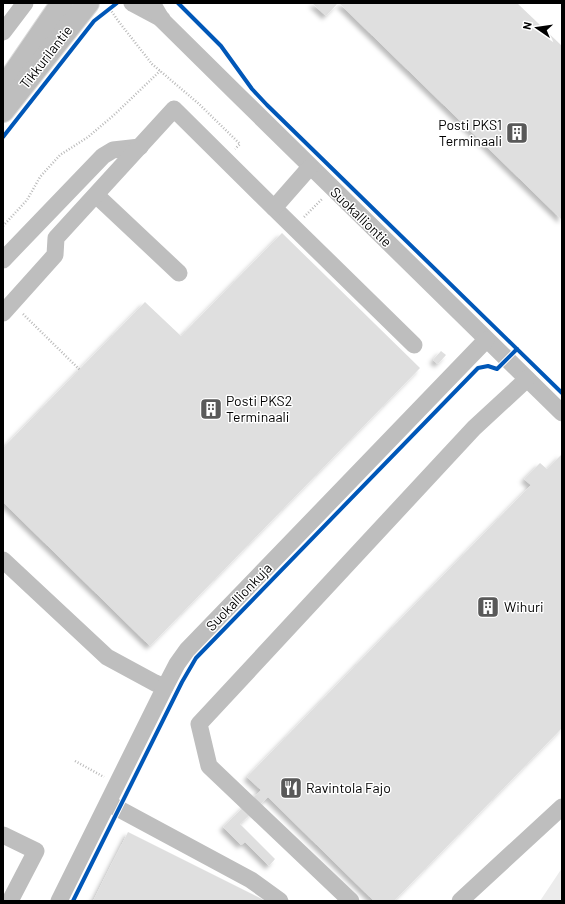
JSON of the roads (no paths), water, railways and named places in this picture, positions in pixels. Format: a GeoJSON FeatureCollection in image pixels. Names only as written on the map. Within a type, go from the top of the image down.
{"type":"FeatureCollection","features":[{"type":"Feature","properties":{"kind":"main road","name":"Tikkurilantie"},"geometry":{"type":"LineString","coordinates":[[3,89],[62,3]]}},
{"type":"Feature","properties":{"kind":"main road","name":"Tikkurilantie"},"geometry":{"type":"LineString","coordinates":[[3,111],[96,8]]}},
{"type":"Feature","properties":{"kind":"street"},"geometry":{"type":"LineString","coordinates":[[3,32],[25,3]]}},
{"type":"Feature","properties":{"kind":"street","name":"Suokalliontie"},"geometry":{"type":"LineString","coordinates":[[132,3],[162,20]]}},
{"type":"Feature","properties":{"kind":"street","name":"Suokalliontie"},"geometry":{"type":"LineString","coordinates":[[152,3],[162,20],[562,413]]}},
{"type":"Feature","properties":{"kind":"street"},"geometry":{"type":"LineString","coordinates":[[8,308],[55,256],[56,238],[174,109],[414,345]]}},
{"type":"Feature","properties":{"kind":"street"},"geometry":{"type":"LineString","coordinates":[[3,260],[103,156],[113,150],[140,147]]}},
{"type":"Feature","properties":{"kind":"street"},"geometry":{"type":"LineString","coordinates":[[274,208],[310,167]]}},
{"type":"Feature","properties":{"kind":"street"},"geometry":{"type":"LineString","coordinates":[[96,195],[179,272]]}},
{"type":"Feature","properties":{"kind":"street","name":"Suokallionkuja"},"geometry":{"type":"LineString","coordinates":[[59,901],[165,687],[187,650],[486,340]]}},
{"type":"Feature","properties":{"kind":"street"},"geometry":{"type":"LineString","coordinates":[[351,901],[210,766],[199,724],[474,428],[527,379]]}},
{"type":"Feature","properties":{"kind":"street"},"geometry":{"type":"LineString","coordinates":[[3,560],[107,657],[165,687]]}},
{"type":"Feature","properties":{"kind":"street"},"geometry":{"type":"LineString","coordinates":[[108,803],[251,880],[280,901]]}},
{"type":"Feature","properties":{"kind":"street"},"geometry":{"type":"LineString","coordinates":[[460,901],[562,807]]}},
{"type":"Feature","properties":{"kind":"street"},"geometry":{"type":"LineString","coordinates":[[3,835],[36,851],[10,901]]}},
{"type":"Feature","properties":{"kind":"place","name":"Posti PKS1 Terminaali"},"geometry":{"type":"Point","coordinates":[517,133]}},
{"type":"Feature","properties":{"kind":"place","name":"Posti PKS2 Terminaali"},"geometry":{"type":"Point","coordinates":[211,409]}},
{"type":"Feature","properties":{"kind":"place","name":"Wihuri"},"geometry":{"type":"Point","coordinates":[488,607]}},
{"type":"Feature","properties":{"kind":"place","name":"Ravintola Fajo"},"geometry":{"type":"Point","coordinates":[291,788]}}]}
